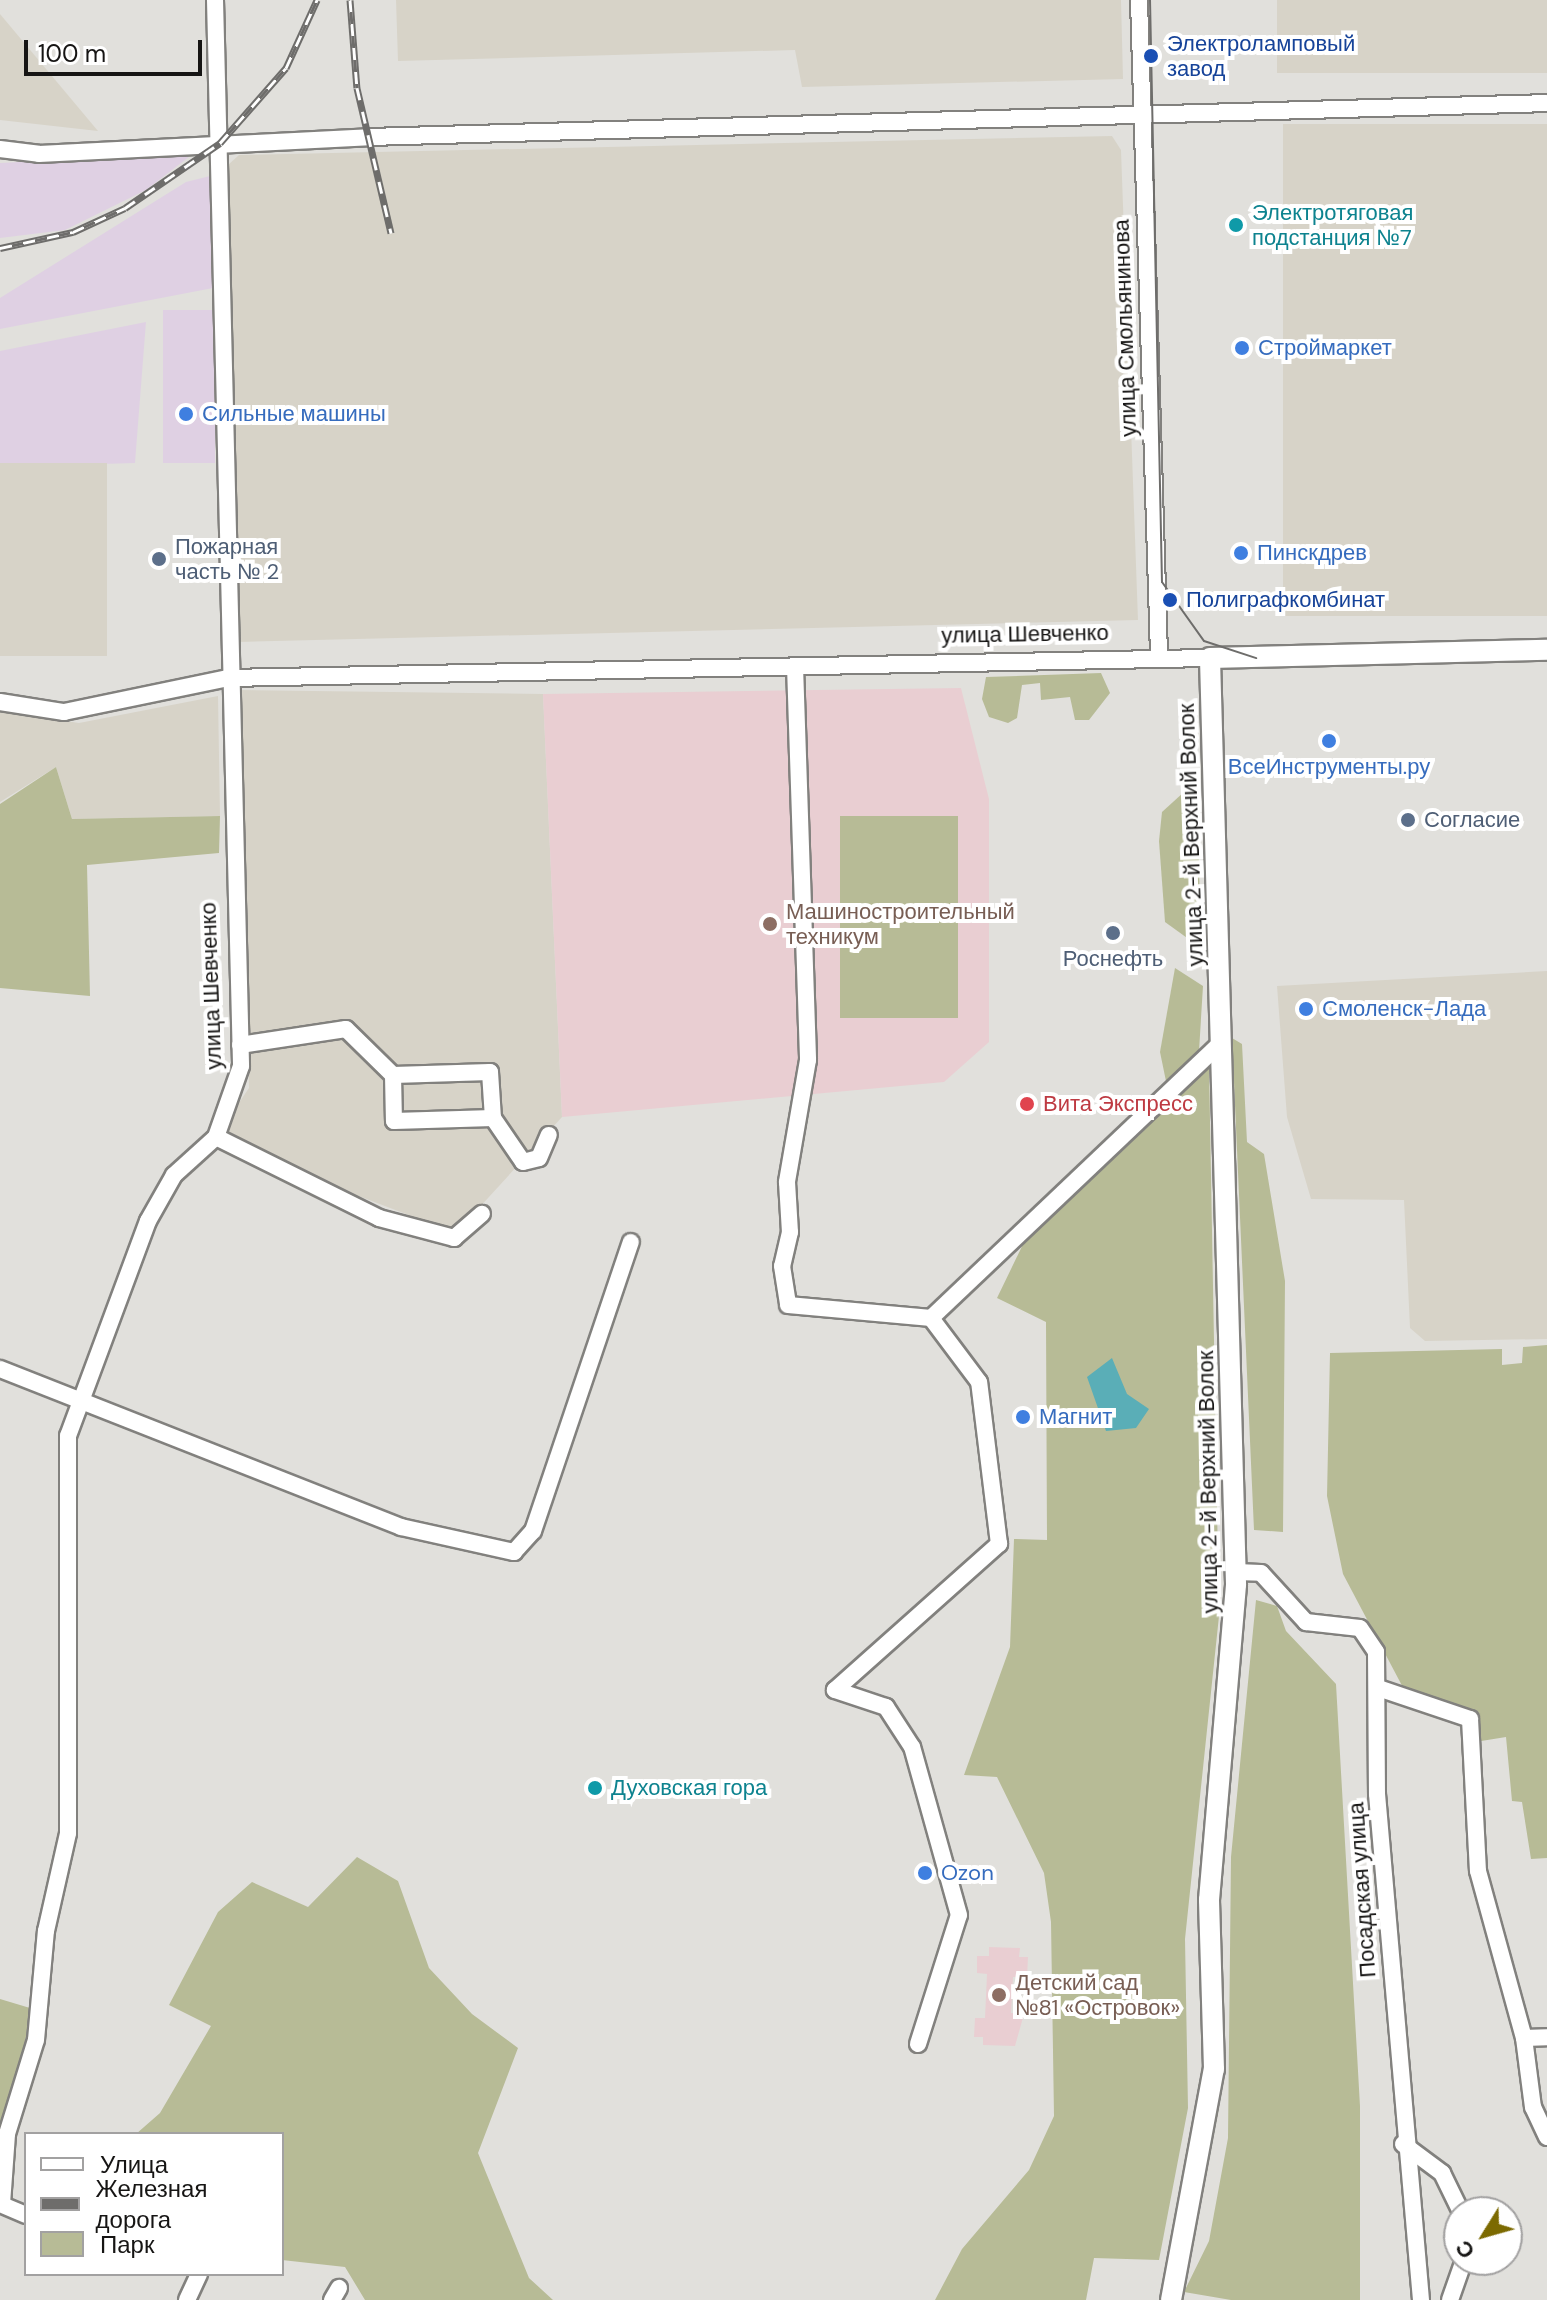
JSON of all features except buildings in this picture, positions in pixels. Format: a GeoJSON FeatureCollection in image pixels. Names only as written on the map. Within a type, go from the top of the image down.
{"type":"FeatureCollection","features":[{"type":"Feature","properties":{"kind":"main road","name":"улица Шевченко"},"geometry":{"type":"LineString","coordinates":[[1210,658],[1547,650]]}},
{"type":"Feature","properties":{"kind":"main road","name":"улица 2-й Верхний Волок"},"geometry":{"type":"LineString","coordinates":[[1171,2300],[1214,2069],[1209,1900],[1232,1689],[1236,1572],[1210,658]]}},
{"type":"Feature","properties":{"kind":"street"},"geometry":{"type":"LineString","coordinates":[[215,0],[228,678]]}},
{"type":"Feature","properties":{"kind":"street","name":"улица Смольянинова"},"geometry":{"type":"LineString","coordinates":[[1139,0],[1159,655]]}},
{"type":"Feature","properties":{"kind":"street"},"geometry":{"type":"LineString","coordinates":[[0,149],[39,154],[220,143],[1547,103]]}},
{"type":"Feature","properties":{"kind":"street","name":"улица Шевченко"},"geometry":{"type":"LineString","coordinates":[[0,702],[64,712],[228,678],[1159,655],[1210,658]]}},
{"type":"Feature","properties":{"kind":"street"},"geometry":{"type":"LineString","coordinates":[[795,666],[808,1060],[792,1128],[782,1266],[788,1305],[931,1318],[979,1382],[999,1544],[835,1690],[886,1707],[912,1747],[959,1915],[918,2044]]}},
{"type":"Feature","properties":{"kind":"street","name":"улица Шевченко"},"geometry":{"type":"LineString","coordinates":[[216,1137],[241,1066],[228,678]]}},
{"type":"Feature","properties":{"kind":"street"},"geometry":{"type":"LineString","coordinates":[[240,1045],[346,1029],[393,1075],[394,1121],[493,1118]]}},
{"type":"Feature","properties":{"kind":"street"},"geometry":{"type":"LineString","coordinates":[[931,1318],[1221,1043]]}},
{"type":"Feature","properties":{"kind":"street"},"geometry":{"type":"LineString","coordinates":[[393,1075],[490,1072],[493,1118],[523,1162],[539,1158],[549,1135]]}},
{"type":"Feature","properties":{"kind":"street"},"geometry":{"type":"LineString","coordinates":[[24,2214],[1,2204],[7,2134],[36,2040],[46,1931],[68,1833],[66,1485],[78,1399],[148,1221],[174,1175],[216,1137],[379,1218],[454,1238],[482,1214]]}},
{"type":"Feature","properties":{"kind":"street"},"geometry":{"type":"LineString","coordinates":[[0,1369],[401,1527],[514,1552],[533,1531],[631,1242]]}},
{"type":"Feature","properties":{"kind":"street","name":"Посадская улица"},"geometry":{"type":"LineString","coordinates":[[1236,1572],[1261,1573],[1306,1622],[1360,1628],[1376,1652],[1377,1794],[1403,2144],[1421,2300]]}},
{"type":"Feature","properties":{"kind":"street"},"geometry":{"type":"LineString","coordinates":[[1378,1688],[1470,1719],[1478,1871],[1524,2038],[1533,2107],[1547,2137]]}},
{"type":"Feature","properties":{"kind":"street"},"geometry":{"type":"LineString","coordinates":[[1524,2038],[1547,2037]]}},
{"type":"Feature","properties":{"kind":"street"},"geometry":{"type":"LineString","coordinates":[[1403,2144],[1442,2173],[1453,2196]]}},
{"type":"Feature","properties":{"kind":"street"},"geometry":{"type":"LineString","coordinates":[[187,2300],[198,2276]]}},
{"type":"Feature","properties":{"kind":"street"},"geometry":{"type":"LineString","coordinates":[[1450,2300],[1458,2276]]}},
{"type":"Feature","properties":{"kind":"shaded area"},"geometry":{"type":"Polygon","coordinates":[[[396,0],[1121,0],[1123,79],[802,87],[795,50],[398,61],[396,0]]]}},
{"type":"Feature","properties":{"kind":"shaded area"},"geometry":{"type":"Polygon","coordinates":[[[1277,0],[1547,0],[1547,73],[1277,73],[1277,0]]]}},
{"type":"Feature","properties":{"kind":"shaded area"},"geometry":{"type":"Polygon","coordinates":[[[0,14],[98,131],[0,120],[0,14]]]}},
{"type":"Feature","properties":{"kind":"shaded area"},"geometry":{"type":"Polygon","coordinates":[[[1283,124],[1547,124],[1547,616],[1283,616],[1283,124]]]}},
{"type":"Feature","properties":{"kind":"shaded area"},"geometry":{"type":"Polygon","coordinates":[[[1112,136],[1121,150],[1138,620],[238,642],[228,165],[239,155],[1112,136]]]}},
{"type":"Feature","properties":{"kind":"shaded area"},"geometry":{"type":"Polygon","coordinates":[[[194,153],[146,190],[65,230],[0,238],[0,163],[194,153]]]}},
{"type":"Feature","properties":{"kind":"shaded area"},"geometry":{"type":"Polygon","coordinates":[[[210,176],[213,288],[0,329],[0,298],[186,182],[210,176]]]}},
{"type":"Feature","properties":{"kind":"shaded area","name":"Сильные машины"},"geometry":{"type":"Polygon","coordinates":[[[163,310],[215,310],[215,463],[163,463],[163,310]]]}},
{"type":"Feature","properties":{"kind":"shaded area"},"geometry":{"type":"Polygon","coordinates":[[[146,322],[135,463],[0,467],[0,351],[146,322]]]}},
{"type":"Feature","properties":{"kind":"shaded area"},"geometry":{"type":"Polygon","coordinates":[[[0,463],[107,463],[107,656],[0,656],[0,463]]]}},
{"type":"Feature","properties":{"kind":"shaded area","name":"Машиностроительный техникум"},"geometry":{"type":"Polygon","coordinates":[[[961,688],[989,799],[989,1042],[944,1082],[562,1117],[543,694],[961,688]]]}},
{"type":"Feature","properties":{"kind":"shaded area"},"geometry":{"type":"Polygon","coordinates":[[[239,690],[543,694],[562,1117],[456,1233],[232,1148],[224,1125],[249,1088],[239,690]]]}},
{"type":"Feature","properties":{"kind":"shaded area"},"geometry":{"type":"Polygon","coordinates":[[[218,696],[220,816],[72,819],[56,767],[0,802],[0,711],[79,723],[218,696]]]}},
{"type":"Feature","properties":{"kind":"shaded area"},"geometry":{"type":"Polygon","coordinates":[[[1547,971],[1547,1339],[1425,1341],[1410,1328],[1404,1200],[1311,1199],[1287,1117],[1277,986],[1547,971]]]}},
{"type":"Feature","properties":{"kind":"shaded area","name":"Детский сад №81 «Островок»"},"geometry":{"type":"Polygon","coordinates":[[[989,1947],[1020,1948],[1019,1957],[1028,1957],[1027,1977],[1013,1977],[1011,2013],[1024,2014],[1015,2046],[983,2045],[983,2037],[974,2037],[975,2018],[985,2018],[987,1974],[977,1973],[977,1956],[989,1956],[989,1947]]]}},
{"type":"Feature","properties":{"kind":"green space"},"geometry":{"type":"Polygon","coordinates":[[[1101,673],[1110,693],[1089,720],[1075,720],[1070,697],[1041,700],[1040,683],[1022,685],[1017,718],[1008,723],[989,717],[982,699],[986,677],[1101,673]]]}},
{"type":"Feature","properties":{"kind":"green space"},"geometry":{"type":"Polygon","coordinates":[[[56,767],[72,819],[220,816],[219,853],[87,865],[90,996],[0,988],[0,804],[56,767]]]}},
{"type":"Feature","properties":{"kind":"green space"},"geometry":{"type":"Polygon","coordinates":[[[1195,782],[1201,948],[1165,922],[1159,841],[1162,812],[1195,782]]]}},
{"type":"Feature","properties":{"kind":"green space"},"geometry":{"type":"Polygon","coordinates":[[[840,816],[958,816],[958,1018],[840,1018],[840,816]]]}},
{"type":"Feature","properties":{"kind":"green space"},"geometry":{"type":"Polygon","coordinates":[[[1175,968],[1203,986],[1199,1051],[1167,1086],[1160,1052],[1175,968]]]}},
{"type":"Feature","properties":{"kind":"green space"},"geometry":{"type":"Polygon","coordinates":[[[1232,1038],[1242,1044],[1247,1142],[1264,1154],[1285,1281],[1283,1532],[1254,1530],[1232,1038]]]}},
{"type":"Feature","properties":{"kind":"green space"},"geometry":{"type":"Polygon","coordinates":[[[1209,1066],[1219,1616],[1185,1939],[1188,2108],[1159,2260],[1094,2258],[1086,2300],[935,2300],[962,2249],[1029,2170],[1054,2116],[1051,1922],[1044,1873],[997,1777],[964,1775],[1010,1647],[1014,1539],[1047,1540],[1046,1322],[997,1298],[1027,1236],[1076,1181],[1209,1066]]]}},
{"type":"Feature","properties":{"kind":"green space"},"geometry":{"type":"Polygon","coordinates":[[[1547,1345],[1547,1858],[1531,1859],[1522,1802],[1512,1801],[1506,1737],[1475,1742],[1477,1711],[1408,1697],[1343,1574],[1327,1496],[1330,1353],[1502,1349],[1502,1365],[1522,1363],[1523,1347],[1547,1345]]]}},
{"type":"Feature","properties":{"kind":"green space"},"geometry":{"type":"Polygon","coordinates":[[[1256,1600],[1277,1606],[1286,1631],[1336,1684],[1360,2106],[1360,2300],[1231,2300],[1184,2292],[1209,2241],[1228,2138],[1231,1857],[1256,1600]]]}},
{"type":"Feature","properties":{"kind":"green space"},"geometry":{"type":"Polygon","coordinates":[[[357,1857],[398,1881],[429,1968],[472,2014],[518,2048],[478,2153],[529,2278],[553,2300],[365,2300],[345,2267],[284,2260],[284,2132],[138,2132],[160,2113],[211,2026],[169,2005],[218,1912],[252,1882],[308,1907],[357,1857]]]}},
{"type":"Feature","properties":{"kind":"green space"},"geometry":{"type":"Polygon","coordinates":[[[0,1999],[30,2008],[13,2129],[0,2127],[0,1999]]]}},
{"type":"Feature","properties":{"kind":"water"},"geometry":{"type":"Polygon","coordinates":[[[1112,1358],[1127,1394],[1149,1409],[1136,1428],[1106,1431],[1087,1377],[1112,1358]]]}},
{"type":"Feature","properties":{"kind":"tram line"},"geometry":{"type":"LineString","coordinates":[[1150,0],[1162,582],[1204,641],[1256,658]]}},
{"type":"Feature","properties":{"kind":"railway"},"geometry":{"type":"LineString","coordinates":[[0,248],[73,232],[125,208],[220,143],[286,68],[317,0]]}},
{"type":"Feature","properties":{"kind":"railway"},"geometry":{"type":"LineString","coordinates":[[350,0],[357,88],[391,233]]}},
{"type":"Feature","properties":{"kind":"place","name":"Электроламповый завод"},"geometry":{"type":"Point","coordinates":[1151,56]}},
{"type":"Feature","properties":{"kind":"place","name":"Электротяговая подстанция №7"},"geometry":{"type":"Point","coordinates":[1236,225]}},
{"type":"Feature","properties":{"kind":"place","name":"Строймаркет"},"geometry":{"type":"Point","coordinates":[1242,348]}},
{"type":"Feature","properties":{"kind":"place","name":"Сильные машины"},"geometry":{"type":"Point","coordinates":[186,414]}},
{"type":"Feature","properties":{"kind":"place","name":"Пинскдрев"},"geometry":{"type":"Point","coordinates":[1241,553]}},
{"type":"Feature","properties":{"kind":"place","name":"Пожарная часть № 2"},"geometry":{"type":"Point","coordinates":[159,559]}},
{"type":"Feature","properties":{"kind":"place","name":"Полиграфкомбинат"},"geometry":{"type":"Point","coordinates":[1170,600]}},
{"type":"Feature","properties":{"kind":"place","name":"ВсеИнструменты.ру"},"geometry":{"type":"Point","coordinates":[1329,741]}},
{"type":"Feature","properties":{"kind":"place","name":"Согласие"},"geometry":{"type":"Point","coordinates":[1408,820]}},
{"type":"Feature","properties":{"kind":"place","name":"Машиностроительный техникум"},"geometry":{"type":"Point","coordinates":[770,924]}},
{"type":"Feature","properties":{"kind":"place","name":"Роснефть"},"geometry":{"type":"Point","coordinates":[1113,933]}},
{"type":"Feature","properties":{"kind":"place","name":"Смоленск-Лада"},"geometry":{"type":"Point","coordinates":[1306,1009]}},
{"type":"Feature","properties":{"kind":"place","name":"Вита Экспресс"},"geometry":{"type":"Point","coordinates":[1027,1104]}},
{"type":"Feature","properties":{"kind":"place","name":"Магнит"},"geometry":{"type":"Point","coordinates":[1023,1417]}},
{"type":"Feature","properties":{"kind":"place","name":"Духовская гора"},"geometry":{"type":"Point","coordinates":[595,1788]}},
{"type":"Feature","properties":{"kind":"place","name":"Ozon"},"geometry":{"type":"Point","coordinates":[925,1873]}},
{"type":"Feature","properties":{"kind":"place","name":"Детский сад №81 «Островок»"},"geometry":{"type":"Point","coordinates":[999,1995]}}]}
